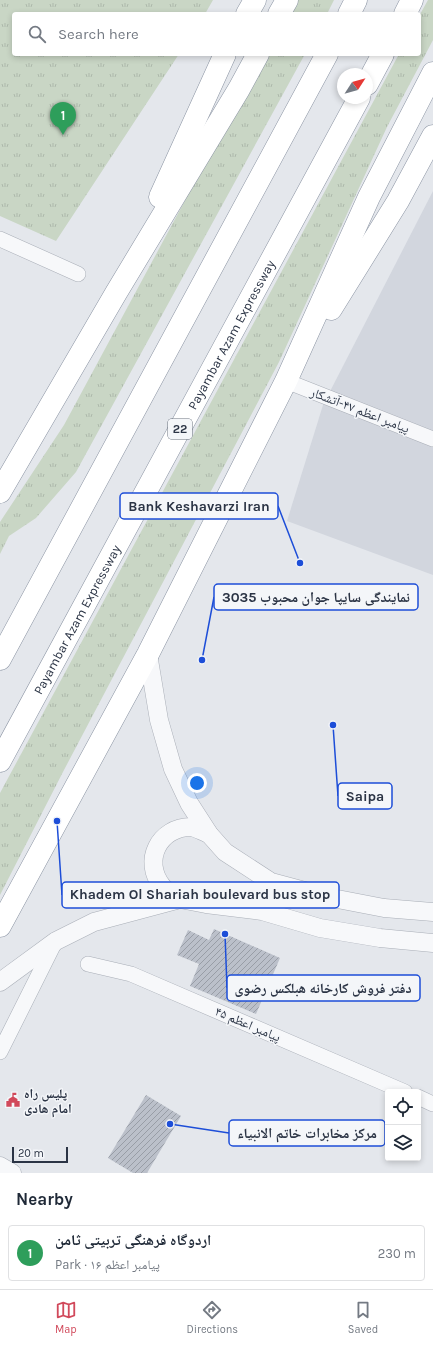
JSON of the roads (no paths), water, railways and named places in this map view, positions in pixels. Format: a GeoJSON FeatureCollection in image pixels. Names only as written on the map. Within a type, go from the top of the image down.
{"type":"FeatureCollection","features":[{"type":"Feature","properties":{"kind":"highway"},"geometry":{"type":"LineString","coordinates":[[248,12],[255,0]]}},
{"type":"Feature","properties":{"kind":"highway"},"geometry":{"type":"LineString","coordinates":[[280,12],[287,0]]}},
{"type":"Feature","properties":{"kind":"highway"},"geometry":{"type":"LineString","coordinates":[[350,12],[356,0]]}},
{"type":"Feature","properties":{"kind":"highway"},"geometry":{"type":"LineString","coordinates":[[406,12],[412,0]]}},
{"type":"Feature","properties":{"kind":"highway"},"geometry":{"type":"LineString","coordinates":[[116,293],[224,56]]}},
{"type":"Feature","properties":{"kind":"highway"},"geometry":{"type":"LineString","coordinates":[[0,492],[116,293],[239,89],[257,56]]}},
{"type":"Feature","properties":{"kind":"highway"},"geometry":{"type":"LineString","coordinates":[[0,659],[326,56]]}},
{"type":"Feature","properties":{"kind":"highway"},"geometry":{"type":"LineString","coordinates":[[373,73],[382,56]]}},
{"type":"Feature","properties":{"kind":"highway"},"geometry":{"type":"LineString","coordinates":[[0,926],[148,654],[286,381],[369,197],[433,73]]}},
{"type":"Feature","properties":{"kind":"highway","name":"Payambar Azam Expressway"},"geometry":{"type":"LineString","coordinates":[[0,761],[356,104]]}},
{"type":"Feature","properties":{"kind":"highway"},"geometry":{"type":"LineString","coordinates":[[286,381],[398,201],[433,136]]}},
{"type":"Feature","properties":{"kind":"street"},"geometry":{"type":"LineString","coordinates":[[0,239],[78,274]]}},
{"type":"Feature","properties":{"kind":"street","name":"پیامبر اعظم ۴۷-آتشکار"},"geometry":{"type":"LineString","coordinates":[[286,381],[433,438]]}},
{"type":"Feature","properties":{"kind":"street"},"geometry":{"type":"LineString","coordinates":[[148,654],[159,720],[172,769],[189,803],[209,834],[225,852],[271,882],[327,898],[384,908],[433,912]]}},
{"type":"Feature","properties":{"kind":"street"},"geometry":{"type":"LineString","coordinates":[[209,834],[192,827],[175,829],[161,839],[154,855],[154,872],[163,887],[180,899],[262,911],[320,928],[380,938],[433,943]]}},
{"type":"Feature","properties":{"kind":"street"},"geometry":{"type":"LineString","coordinates":[[0,982],[56,941],[94,922],[180,899]]}},
{"type":"Feature","properties":{"kind":"street"},"geometry":{"type":"LineString","coordinates":[[0,1052],[56,941]]}},
{"type":"Feature","properties":{"kind":"street","name":"پیامبر اعظم ۴۵"},"geometry":{"type":"LineString","coordinates":[[88,964],[130,974],[399,1089]]}},
{"type":"Feature","properties":{"kind":"street"},"geometry":{"type":"LineString","coordinates":[[421,1098],[433,1104]]}},
{"type":"Feature","properties":{"kind":"street"},"geometry":{"type":"LineString","coordinates":[[0,1166],[12,1173]]}},
{"type":"Feature","properties":{"kind":"place","name":"اردوگاه فرهنگی تربیتی ثامن"},"geometry":{"type":"Point","coordinates":[63,135]}},
{"type":"Feature","properties":{"kind":"place","name":"Bank Keshavarzi Iran"},"geometry":{"type":"Point","coordinates":[300,563]}},
{"type":"Feature","properties":{"kind":"place","name":"نمایندگی سایپا جوان محبوب 3035"},"geometry":{"type":"Point","coordinates":[202,660]}},
{"type":"Feature","properties":{"kind":"place","name":"Saipa"},"geometry":{"type":"Point","coordinates":[333,725]}},
{"type":"Feature","properties":{"kind":"place","name":"Khadem Ol Shariah boulevard bus stop"},"geometry":{"type":"Point","coordinates":[57,821]}},
{"type":"Feature","properties":{"kind":"place","name":"دفتر فروش کارخانه هبلکس رضوی"},"geometry":{"type":"Point","coordinates":[225,934]}},
{"type":"Feature","properties":{"kind":"place","name":"پلیس راه امام هادی"},"geometry":{"type":"Point","coordinates":[13,1100]}},
{"type":"Feature","properties":{"kind":"place","name":"مرکز مخابرات خاتم الانبیاء"},"geometry":{"type":"Point","coordinates":[170,1124]}}]}
